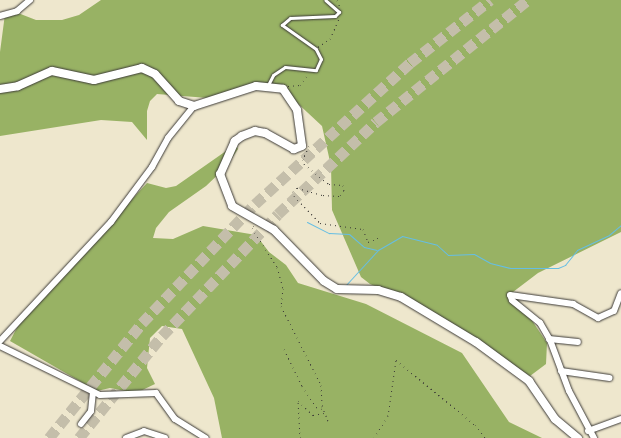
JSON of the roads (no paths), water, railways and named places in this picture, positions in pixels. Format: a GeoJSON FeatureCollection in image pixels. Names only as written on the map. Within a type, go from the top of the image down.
{"type":"FeatureCollection","features":[{"type":"Feature","properties":{"kind":"street"},"geometry":{"type":"LineString","coordinates":[[0,16],[17,11],[30,0]]}},
{"type":"Feature","properties":{"kind":"street"},"geometry":{"type":"LineString","coordinates":[[0,89],[18,86],[52,71],[94,80],[142,68],[155,74],[179,101],[194,106]]}},
{"type":"Feature","properties":{"kind":"street"},"geometry":{"type":"LineString","coordinates":[[0,341],[112,222],[152,168],[168,138],[194,106],[256,86],[268,85],[283,89],[297,110],[302,140],[296,149],[266,133],[255,131],[242,136],[236,141],[220,174],[232,206],[264,222],[324,281],[337,289],[378,290],[402,297],[476,342],[529,381],[545,408],[578,438]]}},
{"type":"Feature","properties":{"kind":"street"},"geometry":{"type":"LineString","coordinates":[[594,438],[588,431],[561,372],[549,339],[540,323],[512,300],[510,295],[573,304],[598,318],[614,311],[621,293]]}},
{"type":"Feature","properties":{"kind":"street"},"geometry":{"type":"LineString","coordinates":[[549,339],[578,342]]}},
{"type":"Feature","properties":{"kind":"street"},"geometry":{"type":"LineString","coordinates":[[0,346],[93,393],[107,395],[156,392],[175,419],[206,438]]}},
{"type":"Feature","properties":{"kind":"street"},"geometry":{"type":"LineString","coordinates":[[561,372],[609,378]]}},
{"type":"Feature","properties":{"kind":"street"},"geometry":{"type":"LineString","coordinates":[[80,424],[91,411],[93,393]]}},
{"type":"Feature","properties":{"kind":"street"},"geometry":{"type":"LineString","coordinates":[[588,431],[621,419]]}},
{"type":"Feature","properties":{"kind":"street"},"geometry":{"type":"LineString","coordinates":[[126,438],[144,431],[165,438]]}},
{"type":"Feature","properties":{"kind":"lane"},"geometry":{"type":"LineString","coordinates":[[268,85],[273,75],[285,68],[316,70],[320,63],[316,49],[282,25],[284,20],[290,18],[335,16],[339,12],[325,0]]}},
{"type":"Feature","properties":{"kind":"waterway"},"geometry":{"type":"LineString","coordinates":[[307,222],[329,233],[349,234],[364,247],[377,250]]}},
{"type":"Feature","properties":{"kind":"waterway"},"geometry":{"type":"LineString","coordinates":[[345,286],[378,250],[402,236],[437,245],[448,255],[474,254],[490,263],[510,268],[558,268],[565,265],[577,250],[609,235],[621,225]]}},
{"type":"Feature","properties":{"kind":"tunnel"},"geometry":{"type":"LineString","coordinates":[[49,438],[142,323],[255,204],[410,63],[490,0]]}},
{"type":"Feature","properties":{"kind":"tunnel"},"geometry":{"type":"LineString","coordinates":[[79,438],[162,336],[278,214],[376,122],[528,0]]}}]}
